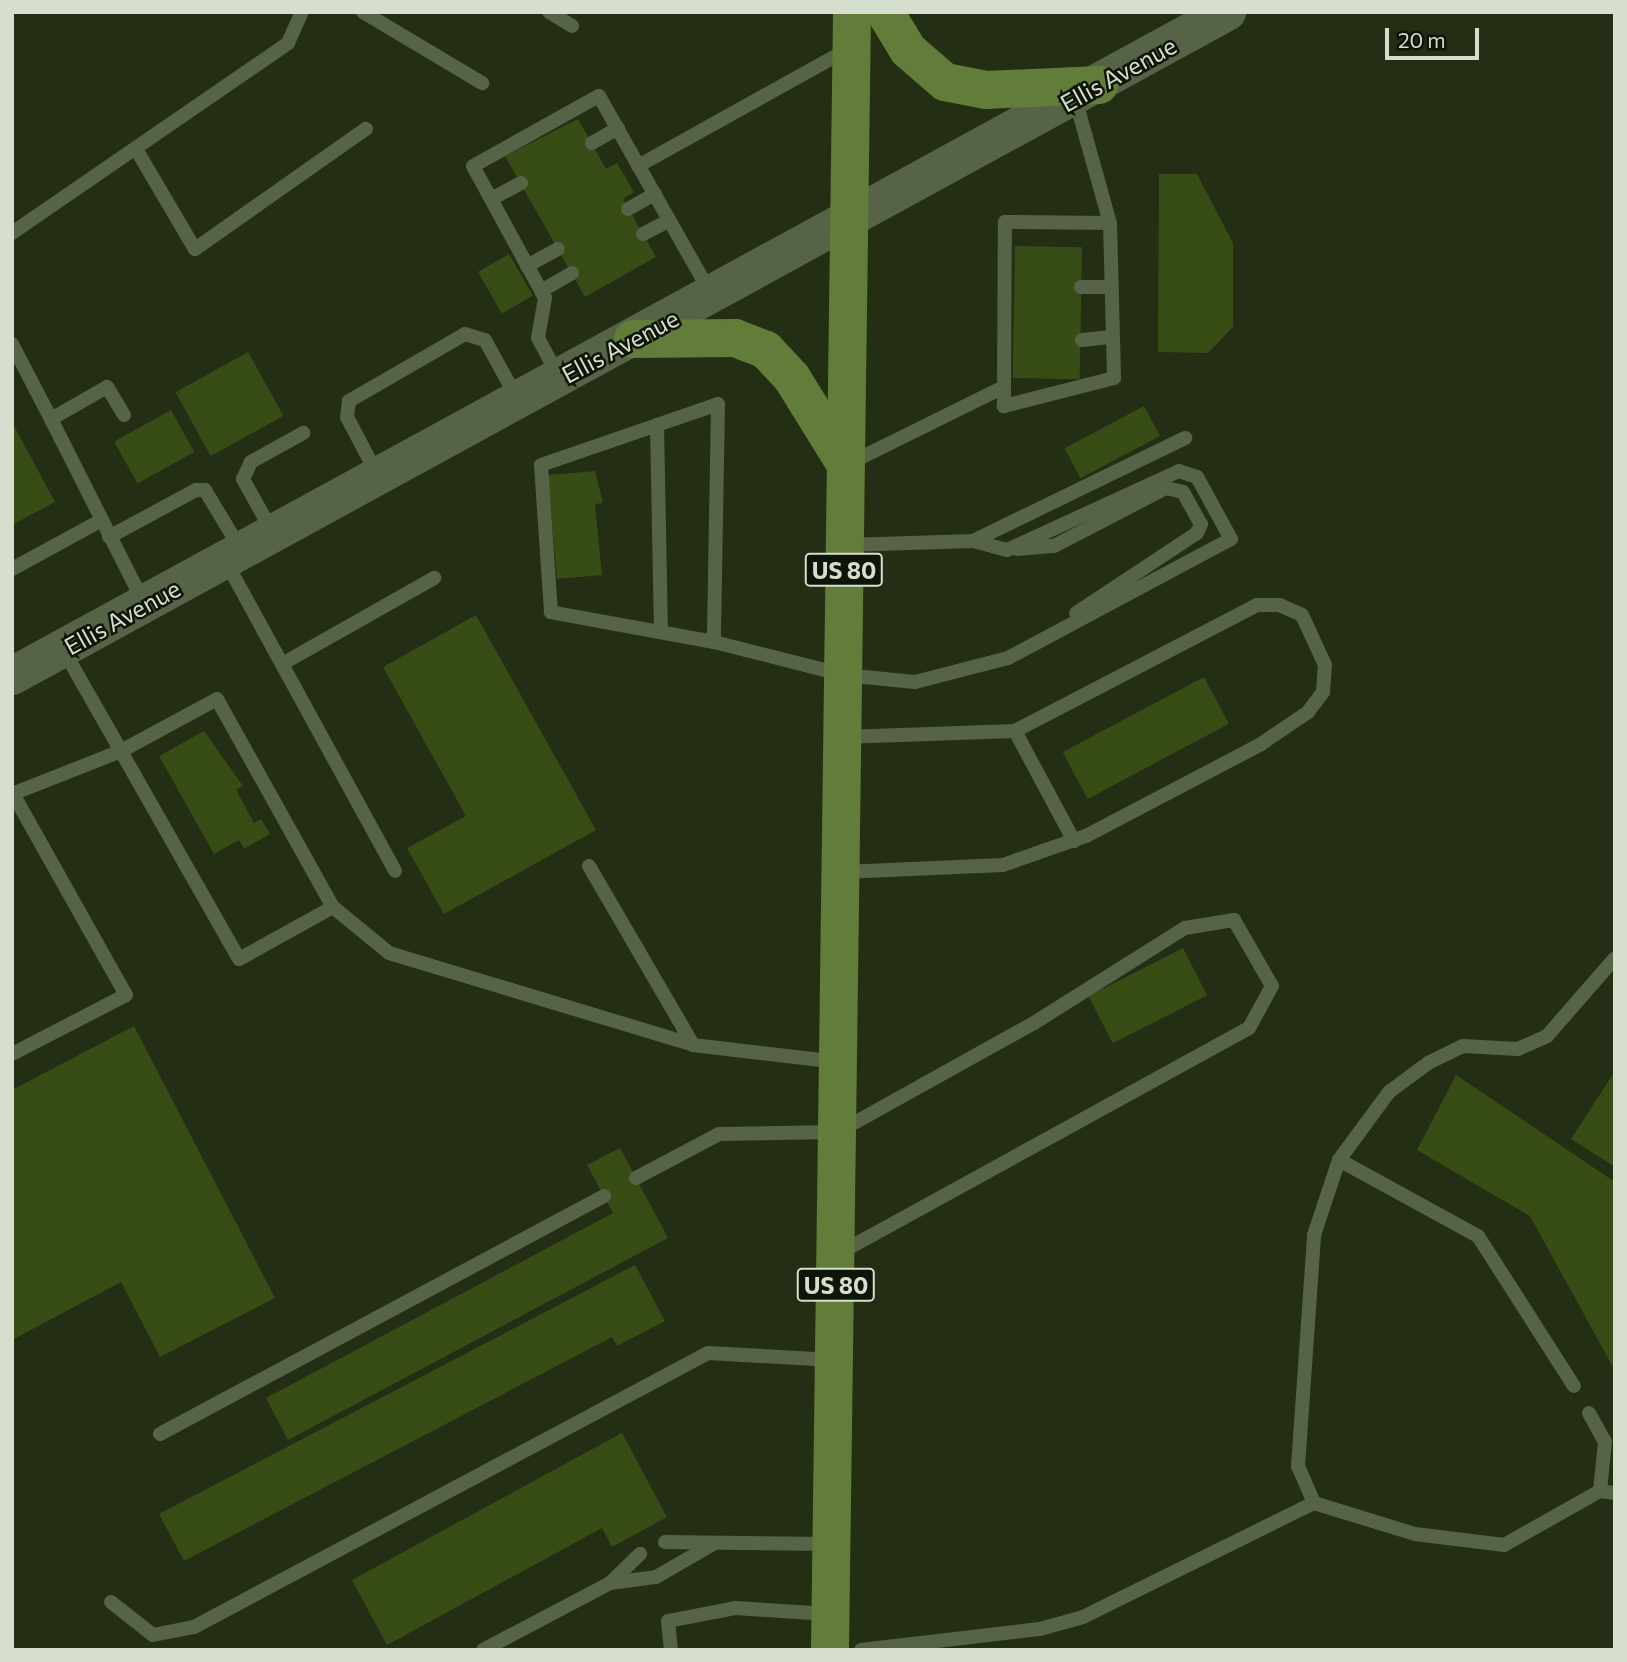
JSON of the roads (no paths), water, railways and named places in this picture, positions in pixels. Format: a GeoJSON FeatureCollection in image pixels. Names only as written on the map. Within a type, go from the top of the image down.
{"type":"FeatureCollection","features":[{"type":"Feature","properties":{"kind":"main road"},"geometry":{"type":"LineString","coordinates":[[885,12],[908,51],[944,82],[986,90],[1087,92]]}},
{"type":"Feature","properties":{"kind":"main road","name":"Ellis Avenue"},"geometry":{"type":"LineString","coordinates":[[12,677],[1087,92],[1227,12]]}},
{"type":"Feature","properties":{"kind":"main road","name":"US 80"},"geometry":{"type":"LineString","coordinates":[[830,1632],[852,29]]}},
{"type":"Feature","properties":{"kind":"main road"},"geometry":{"type":"LineString","coordinates":[[633,339],[735,338],[766,351],[792,378],[846,465]]}},
{"type":"Feature","properties":{"kind":"lane"},"geometry":{"type":"LineString","coordinates":[[13,232],[288,43],[302,12]]}},
{"type":"Feature","properties":{"kind":"lane"},"geometry":{"type":"LineString","coordinates":[[363,12],[482,83]]}},
{"type":"Feature","properties":{"kind":"lane"},"geometry":{"type":"LineString","coordinates":[[549,12],[572,26]]}},
{"type":"Feature","properties":{"kind":"lane"},"geometry":{"type":"LineString","coordinates":[[638,166],[852,29]]}},
{"type":"Feature","properties":{"kind":"lane"},"geometry":{"type":"LineString","coordinates":[[1087,92],[1110,223],[1114,378],[1004,406],[1010,341],[1010,287],[1005,222],[1110,223]]}},
{"type":"Feature","properties":{"kind":"lane"},"geometry":{"type":"LineString","coordinates":[[559,378],[538,338],[541,291],[473,166],[600,96],[712,296]]}},
{"type":"Feature","properties":{"kind":"lane"},"geometry":{"type":"LineString","coordinates":[[592,143],[618,128]]}},
{"type":"Feature","properties":{"kind":"lane"},"geometry":{"type":"LineString","coordinates":[[136,149],[195,249],[366,129]]}},
{"type":"Feature","properties":{"kind":"lane"},"geometry":{"type":"LineString","coordinates":[[491,199],[521,183]]}},
{"type":"Feature","properties":{"kind":"lane"},"geometry":{"type":"LineString","coordinates":[[628,209],[655,194]]}},
{"type":"Feature","properties":{"kind":"lane"},"geometry":{"type":"LineString","coordinates":[[643,234],[669,221]]}},
{"type":"Feature","properties":{"kind":"lane"},"geometry":{"type":"LineString","coordinates":[[527,266],[558,249]]}},
{"type":"Feature","properties":{"kind":"lane"},"geometry":{"type":"LineString","coordinates":[[541,291],[572,273]]}},
{"type":"Feature","properties":{"kind":"lane"},"geometry":{"type":"LineString","coordinates":[[1081,287],[1110,287]]}},
{"type":"Feature","properties":{"kind":"lane"},"geometry":{"type":"LineString","coordinates":[[379,477],[347,417],[349,401],[465,334],[485,340],[518,401]]}},
{"type":"Feature","properties":{"kind":"lane"},"geometry":{"type":"LineString","coordinates":[[1082,340],[1112,337]]}},
{"type":"Feature","properties":{"kind":"lane"},"geometry":{"type":"LineString","coordinates":[[12,344],[108,537],[145,604]]}},
{"type":"Feature","properties":{"kind":"lane"},"geometry":{"type":"LineString","coordinates":[[51,419],[107,387],[124,415]]}},
{"type":"Feature","properties":{"kind":"lane"},"geometry":{"type":"LineString","coordinates":[[846,465],[1004,387]]}},
{"type":"Feature","properties":{"kind":"lane"},"geometry":{"type":"LineString","coordinates":[[714,642],[718,404],[541,465],[551,612],[714,642],[844,675],[915,682],[1008,658],[1231,539],[1197,477],[1180,471],[1007,550]]}},
{"type":"Feature","properties":{"kind":"lane"},"geometry":{"type":"LineString","coordinates":[[657,425],[661,632]]}},
{"type":"Feature","properties":{"kind":"lane"},"geometry":{"type":"LineString","coordinates":[[303,433],[251,462],[243,479],[247,549],[282,664],[395,871]]}},
{"type":"Feature","properties":{"kind":"lane"},"geometry":{"type":"LineString","coordinates":[[973,541],[1185,438]]}},
{"type":"Feature","properties":{"kind":"lane"},"geometry":{"type":"LineString","coordinates":[[845,545],[973,541],[1007,550],[1054,546],[1167,488],[1184,492],[1201,524],[1197,533],[1045,638]]}},
{"type":"Feature","properties":{"kind":"lane"},"geometry":{"type":"LineString","coordinates":[[108,537],[196,490],[205,491],[247,549]]}},
{"type":"Feature","properties":{"kind":"lane"},"geometry":{"type":"LineString","coordinates":[[12,569],[100,521]]}},
{"type":"Feature","properties":{"kind":"lane"},"geometry":{"type":"LineString","coordinates":[[282,664],[434,578]]}},
{"type":"Feature","properties":{"kind":"lane"},"geometry":{"type":"LineString","coordinates":[[842,872],[1003,865],[1074,841],[1261,744],[1308,712],[1323,692],[1325,665],[1317,636],[1302,615],[1280,604],[1257,605],[1015,731],[843,737]]}},
{"type":"Feature","properties":{"kind":"lane"},"geometry":{"type":"LineString","coordinates":[[63,649],[239,959],[334,907]]}},
{"type":"Feature","properties":{"kind":"lane"},"geometry":{"type":"LineString","coordinates":[[12,1054],[126,995],[12,793],[121,751],[217,699],[334,907],[389,953],[693,1045],[839,1063]]}},
{"type":"Feature","properties":{"kind":"lane"},"geometry":{"type":"LineString","coordinates":[[1015,731],[1074,841]]}},
{"type":"Feature","properties":{"kind":"lane"},"geometry":{"type":"LineString","coordinates":[[589,866],[693,1045]]}},
{"type":"Feature","properties":{"kind":"lane"},"geometry":{"type":"LineString","coordinates":[[636,1178],[719,1133],[838,1132],[1034,1023],[1185,928],[1234,920],[1272,986],[1249,1028],[836,1254]]}},
{"type":"Feature","properties":{"kind":"lane"},"geometry":{"type":"LineString","coordinates":[[1314,1503],[1298,1466],[1313,1249],[1339,1160],[1360,1124],[1418,1070],[1463,1046],[1518,1049],[1547,1035],[1615,958]]}},
{"type":"Feature","properties":{"kind":"lane"},"geometry":{"type":"LineString","coordinates":[[1339,1160],[1478,1236],[1574,1386]]}},
{"type":"Feature","properties":{"kind":"lane"},"geometry":{"type":"LineString","coordinates":[[160,1434],[604,1196]]}},
{"type":"Feature","properties":{"kind":"lane"},"geometry":{"type":"LineString","coordinates":[[111,1602],[153,1635],[194,1627],[708,1353],[835,1360]]}},
{"type":"Feature","properties":{"kind":"lane"},"geometry":{"type":"LineString","coordinates":[[861,1650],[1040,1629],[1083,1617],[1314,1503],[1415,1534],[1504,1545],[1607,1492],[1605,1441],[1589,1413]]}},
{"type":"Feature","properties":{"kind":"lane"},"geometry":{"type":"LineString","coordinates":[[665,1542],[832,1544]]}},
{"type":"Feature","properties":{"kind":"lane"},"geometry":{"type":"LineString","coordinates":[[610,1583],[656,1577],[715,1543]]}},
{"type":"Feature","properties":{"kind":"lane"},"geometry":{"type":"LineString","coordinates":[[483,1650],[610,1583],[640,1554]]}},
{"type":"Feature","properties":{"kind":"lane"},"geometry":{"type":"LineString","coordinates":[[671,1650],[668,1620],[735,1608],[830,1632]]}}]}
